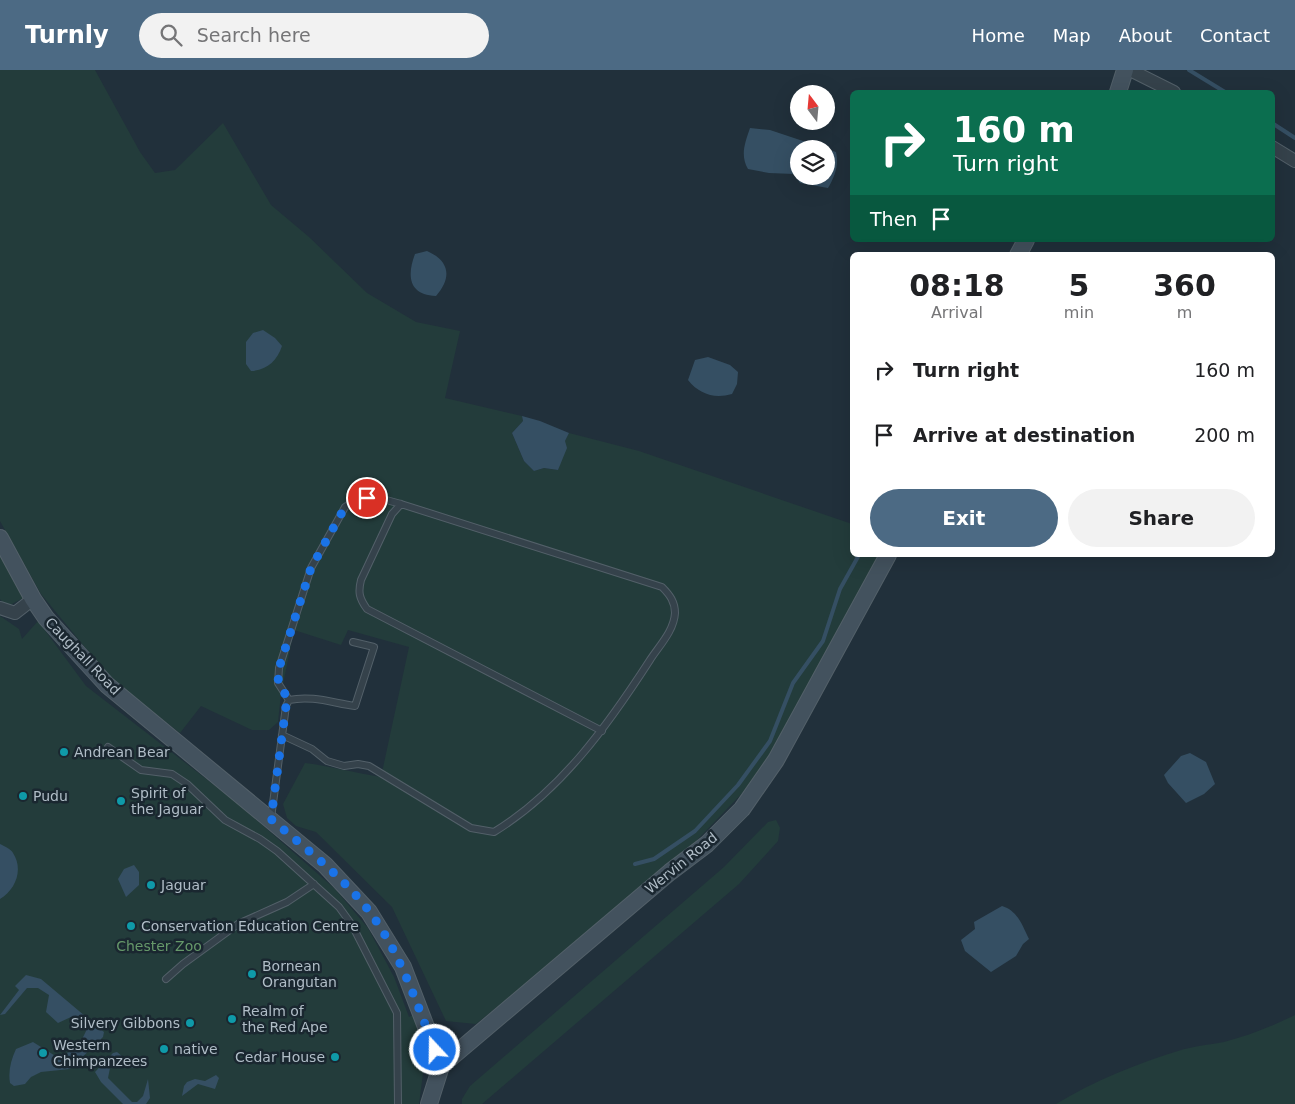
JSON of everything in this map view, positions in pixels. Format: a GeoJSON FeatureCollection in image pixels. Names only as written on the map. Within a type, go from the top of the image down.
{"type":"FeatureCollection","features":[{"type":"Feature","properties":{"kind":"street"},"geometry":{"type":"LineString","coordinates":[[1119,90],[1125,70]]}},
{"type":"Feature","properties":{"kind":"street"},"geometry":{"type":"LineString","coordinates":[[1130,70],[1170,90]]}},
{"type":"Feature","properties":{"kind":"street"},"geometry":{"type":"LineString","coordinates":[[1275,149],[1295,161]]}},
{"type":"Feature","properties":{"kind":"street","name":"Caughall Road"},"geometry":{"type":"LineString","coordinates":[[0,538],[33,599],[46,618],[107,685],[325,864],[369,912],[403,967],[441,1066]]}},
{"type":"Feature","properties":{"kind":"street","name":"Wervin Road"},"geometry":{"type":"LineString","coordinates":[[441,1066],[670,872],[707,844],[742,809],[776,760],[799,721],[887,557]]}},
{"type":"Feature","properties":{"kind":"street"},"geometry":{"type":"LineString","coordinates":[[0,608],[15,613],[33,599]]}},
{"type":"Feature","properties":{"kind":"street"},"geometry":{"type":"LineString","coordinates":[[429,1104],[441,1066]]}},
{"type":"Feature","properties":{"kind":"lane"},"geometry":{"type":"LineString","coordinates":[[282,735],[312,748],[327,760],[344,766],[358,764],[369,766],[471,828],[494,832],[512,821],[545,794],[602,731],[672,626],[674,605],[670,594],[662,587],[400,504],[367,498],[357,499],[345,507],[311,568],[279,668],[278,683],[289,700]]}},
{"type":"Feature","properties":{"kind":"lane"},"geometry":{"type":"LineString","coordinates":[[400,504],[392,514],[361,580],[358,591],[360,599],[367,609],[602,731]]}},
{"type":"Feature","properties":{"kind":"lane"},"geometry":{"type":"LineString","coordinates":[[289,700],[320,699],[355,706],[374,647],[353,642]]}},
{"type":"Feature","properties":{"kind":"lane"},"geometry":{"type":"LineString","coordinates":[[271,819],[286,706],[289,700]]}},
{"type":"Feature","properties":{"kind":"lane"},"geometry":{"type":"LineString","coordinates":[[108,747],[141,770],[172,774],[186,784],[225,820],[277,851],[339,907],[352,925],[397,1013],[398,1104]]}},
{"type":"Feature","properties":{"kind":"lane"},"geometry":{"type":"LineString","coordinates":[[166,980],[182,964],[238,924],[287,902],[314,884]]}},
{"type":"Feature","properties":{"kind":"green space"},"geometry":{"type":"Polygon","coordinates":[[[0,70],[95,70],[140,152],[155,173],[175,170],[223,123],[271,205],[309,237],[367,293],[416,322],[460,331],[445,398],[522,416],[523,421],[512,433],[524,461],[534,471],[544,468],[558,470],[565,441],[569,433],[639,451],[850,523],[850,557],[881,557],[779,755],[673,865],[476,1024],[446,1021],[392,907],[316,832],[296,826],[287,818],[283,804],[305,763],[381,777],[409,647],[348,630],[341,645],[294,630],[281,694],[278,722],[269,730],[252,730],[201,706],[180,733],[113,681],[41,594],[0,521],[0,70]]]}},
{"type":"Feature","properties":{"kind":"green space"},"geometry":{"type":"Polygon","coordinates":[[[0,550],[25,597],[10,605],[4,604],[0,599],[0,550]]]}},
{"type":"Feature","properties":{"kind":"green space","name":"Chester Zoo"},"geometry":{"type":"Polygon","coordinates":[[[0,616],[19,629],[22,639],[38,621],[86,686],[236,802],[335,889],[368,928],[394,977],[409,1017],[413,1015],[425,1040],[425,1058],[419,1104],[0,1104],[0,616]]]}},
{"type":"Feature","properties":{"kind":"green space"},"geometry":{"type":"Polygon","coordinates":[[[776,820],[780,828],[778,841],[739,884],[482,1104],[462,1104],[462,1099],[470,1086],[724,867],[768,822],[776,820]]]}},
{"type":"Feature","properties":{"kind":"green space"},"geometry":{"type":"Polygon","coordinates":[[[1295,1015],[1295,1104],[1056,1104],[1100,1081],[1147,1062],[1184,1049],[1242,1037],[1295,1015]]]}},
{"type":"Feature","properties":{"kind":"water"},"geometry":{"type":"Polygon","coordinates":[[[750,128],[770,130],[800,140],[790,140],[790,174],[769,173],[748,169],[744,159],[745,144],[750,128]]]}},
{"type":"Feature","properties":{"kind":"water"},"geometry":{"type":"Polygon","coordinates":[[[835,152],[837,161],[835,173],[835,152]]]}},
{"type":"Feature","properties":{"kind":"water"},"geometry":{"type":"Polygon","coordinates":[[[811,185],[830,185],[828,188],[811,185]]]}},
{"type":"Feature","properties":{"kind":"water"},"geometry":{"type":"Polygon","coordinates":[[[427,251],[440,260],[446,270],[445,283],[436,296],[420,292],[412,282],[411,269],[415,254],[427,251]]]}},
{"type":"Feature","properties":{"kind":"water"},"geometry":{"type":"Polygon","coordinates":[[[263,330],[275,338],[282,346],[271,364],[262,369],[251,371],[246,364],[246,342],[253,333],[263,330]]]}},
{"type":"Feature","properties":{"kind":"water"},"geometry":{"type":"Polygon","coordinates":[[[708,357],[730,365],[738,372],[737,384],[732,394],[719,396],[707,394],[697,389],[688,380],[695,360],[708,357]]]}},
{"type":"Feature","properties":{"kind":"water"},"geometry":{"type":"Polygon","coordinates":[[[522,416],[569,433],[565,441],[567,448],[558,470],[544,468],[534,471],[524,461],[512,433],[523,421],[522,416]]]}},
{"type":"Feature","properties":{"kind":"water"},"geometry":{"type":"Polygon","coordinates":[[[1190,753],[1206,762],[1215,784],[1204,794],[1186,803],[1168,783],[1164,775],[1181,756],[1190,753]]]}},
{"type":"Feature","properties":{"kind":"water"},"geometry":{"type":"Polygon","coordinates":[[[0,844],[12,852],[18,866],[18,873],[14,885],[0,899],[0,844]]]}},
{"type":"Feature","properties":{"kind":"water"},"geometry":{"type":"Polygon","coordinates":[[[134,865],[139,872],[139,885],[126,897],[118,879],[124,869],[134,865]]]}},
{"type":"Feature","properties":{"kind":"water"},"geometry":{"type":"Polygon","coordinates":[[[1002,906],[1016,915],[1029,939],[1023,944],[1016,956],[991,972],[965,951],[961,940],[975,929],[974,922],[1002,906]]]}},
{"type":"Feature","properties":{"kind":"water"},"geometry":{"type":"Polygon","coordinates":[[[26,975],[41,979],[104,1032],[103,1037],[70,1069],[41,1072],[31,1077],[25,1084],[14,1086],[10,1083],[9,1074],[11,1061],[16,1049],[33,1042],[57,1057],[75,1049],[86,1031],[79,1021],[71,1017],[58,1023],[46,1012],[49,995],[38,988],[27,988],[5,1014],[0,1015],[19,990],[15,986],[26,975]]]}},
{"type":"Feature","properties":{"kind":"water"},"geometry":{"type":"Polygon","coordinates":[[[117,1052],[135,1067],[131,1068],[116,1063],[110,1068],[108,1078],[132,1102],[137,1102],[143,1096],[148,1079],[150,1098],[146,1104],[123,1104],[101,1082],[95,1072],[113,1053],[117,1052]]]}},
{"type":"Feature","properties":{"kind":"water"},"geometry":{"type":"Polygon","coordinates":[[[216,1075],[219,1078],[215,1089],[198,1084],[182,1096],[187,1082],[195,1079],[205,1081],[216,1075]]]}},
{"type":"Feature","properties":{"kind":"waterway"},"geometry":{"type":"LineString","coordinates":[[1189,70],[1222,90]]}},
{"type":"Feature","properties":{"kind":"waterway"},"geometry":{"type":"LineString","coordinates":[[1275,125],[1295,138]]}},
{"type":"Feature","properties":{"kind":"waterway"},"geometry":{"type":"LineString","coordinates":[[635,864],[654,859],[695,831],[738,785],[770,741],[793,683],[823,641],[840,589],[858,557]]}},
{"type":"Feature","properties":{"kind":"place","name":"Andrean Bear"},"geometry":{"type":"Point","coordinates":[64,752]}},
{"type":"Feature","properties":{"kind":"place","name":"Pudu"},"geometry":{"type":"Point","coordinates":[23,796]}},
{"type":"Feature","properties":{"kind":"place","name":"Spirit of the Jaguar"},"geometry":{"type":"Point","coordinates":[121,801]}},
{"type":"Feature","properties":{"kind":"place","name":"Jaguar"},"geometry":{"type":"Point","coordinates":[151,885]}},
{"type":"Feature","properties":{"kind":"place","name":"Conservation Education Centre"},"geometry":{"type":"Point","coordinates":[131,926]}},
{"type":"Feature","properties":{"kind":"place","name":"Bornean Orangutan"},"geometry":{"type":"Point","coordinates":[252,974]}},
{"type":"Feature","properties":{"kind":"place","name":"Realm of the Red Ape"},"geometry":{"type":"Point","coordinates":[232,1019]}},
{"type":"Feature","properties":{"kind":"place","name":"Silvery Gibbons"},"geometry":{"type":"Point","coordinates":[190,1023]}},
{"type":"Feature","properties":{"kind":"place","name":"native"},"geometry":{"type":"Point","coordinates":[164,1049]}},
{"type":"Feature","properties":{"kind":"place","name":"Western Chimpanzees"},"geometry":{"type":"Point","coordinates":[43,1053]}},
{"type":"Feature","properties":{"kind":"place","name":"Cedar House"},"geometry":{"type":"Point","coordinates":[335,1057]}},
{"type":"Feature","properties":{"kind":"route"},"geometry":{"type":"LineString","coordinates":[[367,498],[357,499],[345,507],[311,568],[279,668],[278,683],[289,700],[286,706],[271,819],[325,864],[369,912],[403,967],[435,1050]]}}]}
